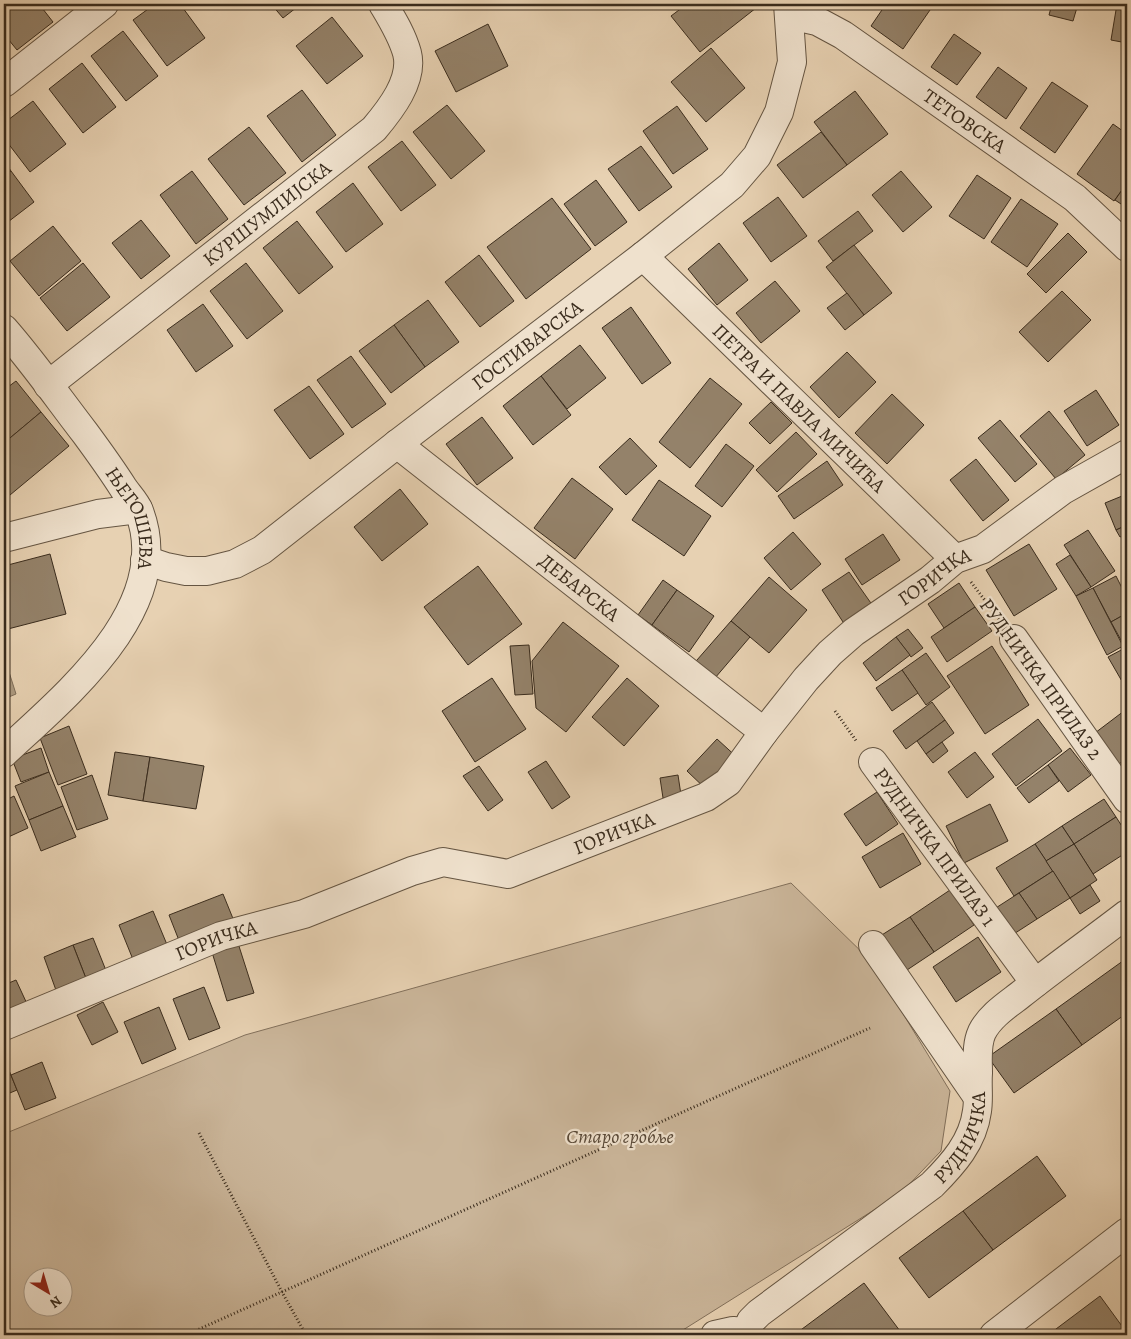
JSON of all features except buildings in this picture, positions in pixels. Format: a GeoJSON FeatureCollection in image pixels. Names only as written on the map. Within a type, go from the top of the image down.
{"type":"FeatureCollection","features":[{"type":"Feature","properties":{"kind":"street"},"geometry":{"type":"LineString","coordinates":[[4,82],[104,4]]}},
{"type":"Feature","properties":{"kind":"street","name":"КУРШУМЛИЈСКА"},"geometry":{"type":"LineString","coordinates":[[48,385],[374,129],[390,110],[400,92],[407,70],[407,54],[398,30],[383,4]]}},
{"type":"Feature","properties":{"kind":"street","name":"ТЕТОВСКА"},"geometry":{"type":"LineString","coordinates":[[789,9],[843,34],[1076,198],[1127,247]]}},
{"type":"Feature","properties":{"kind":"street","name":"ГОСТИВАРСКА"},"geometry":{"type":"LineString","coordinates":[[146,560],[186,571],[207,571],[225,568],[249,558],[290,530],[397,444],[644,256],[732,185],[757,156],[779,112],[792,62],[789,9]]}},
{"type":"Feature","properties":{"kind":"street","name":"ПЕТРА И ПАВЛА МИЧИЋА"},"geometry":{"type":"LineString","coordinates":[[644,256],[954,559]]}},
{"type":"Feature","properties":{"kind":"street","name":"ЊЕГОШЕВА"},"geometry":{"type":"LineString","coordinates":[[4,329],[106,462],[138,509],[145,541],[146,560],[140,590],[128,617],[98,661],[67,696],[6,747]]}},
{"type":"Feature","properties":{"kind":"street","name":"ДЕБАРСКА"},"geometry":{"type":"LineString","coordinates":[[397,444],[764,732]]}},
{"type":"Feature","properties":{"kind":"street","name":"ГОРИЧКА"},"geometry":{"type":"LineString","coordinates":[[4,1026],[221,936],[304,914],[412,871],[443,862],[508,874],[706,797],[728,782],[806,679],[830,653],[854,632],[930,580],[954,559],[983,549],[1063,490],[1127,454]]}},
{"type":"Feature","properties":{"kind":"street"},"geometry":{"type":"LineString","coordinates":[[4,538],[98,514],[138,509]]}},
{"type":"Feature","properties":{"kind":"street","name":"РУДНИЧКА ПРИЛАЗ 2"},"geometry":{"type":"LineString","coordinates":[[1014,640],[1127,799]]}},
{"type":"Feature","properties":{"kind":"street","name":"РУДНИЧКА ПРИЛАЗ 1"},"geometry":{"type":"LineString","coordinates":[[873,762],[1035,983]]}},
{"type":"Feature","properties":{"kind":"street","name":"РУДНИЧКА"},"geometry":{"type":"LineString","coordinates":[[745,1334],[751,1321],[759,1313],[932,1185],[946,1171],[959,1155],[970,1135],[977,1111],[977,1052],[982,1032],[998,1013],[1127,914]]}},
{"type":"Feature","properties":{"kind":"street"},"geometry":{"type":"LineString","coordinates":[[873,945],[977,1096]]}},
{"type":"Feature","properties":{"kind":"street"},"geometry":{"type":"LineString","coordinates":[[994,1335],[1127,1232]]}},
{"type":"Feature","properties":{"kind":"street"},"geometry":{"type":"LineString","coordinates":[[715,1335],[733,1331],[745,1334]]}},
{"type":"Feature","properties":{"kind":"path","name":"РУДНИЧКА ПРИЛАЗ 2"},"geometry":{"type":"LineString","coordinates":[[954,559],[1014,640]]}},
{"type":"Feature","properties":{"kind":"path","name":"РУДНИЧКА ПРИЛАЗ 1"},"geometry":{"type":"LineString","coordinates":[[835,711],[873,762]]}},
{"type":"Feature","properties":{"kind":"path"},"geometry":{"type":"LineString","coordinates":[[186,1335],[870,1028]]}},
{"type":"Feature","properties":{"kind":"path"},"geometry":{"type":"LineString","coordinates":[[199,1133],[306,1335]]}},
{"type":"Feature","properties":{"kind":"green space","name":"Старо гробље"},"geometry":{"type":"Polygon","coordinates":[[[791,883],[871,961],[950,1091],[941,1151],[901,1193],[675,1335],[4,1335],[4,1134],[245,1035],[791,883]]]}},
{"type":"Feature","properties":{"kind":"shaded area"},"geometry":{"type":"Polygon","coordinates":[[[9,672],[16,694],[4,699],[4,674],[9,672]]]}}]}
